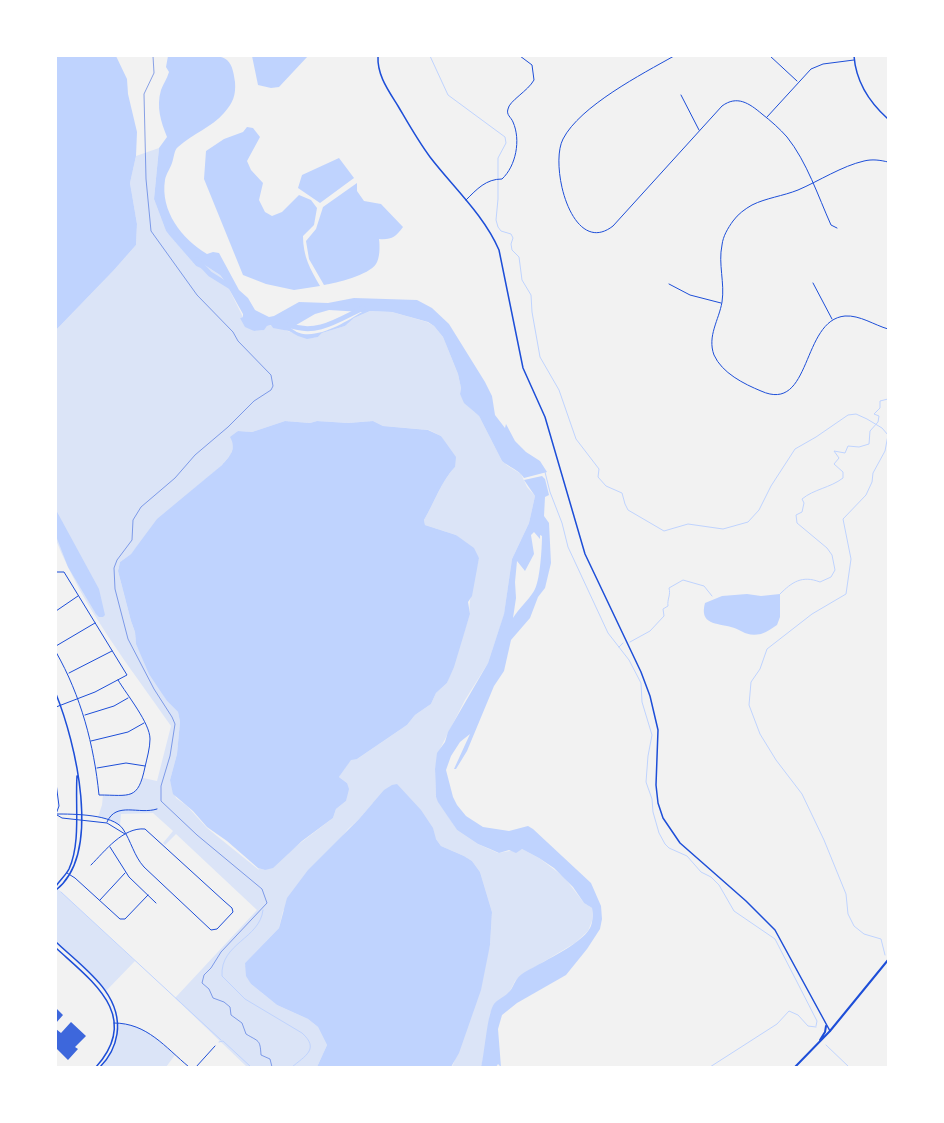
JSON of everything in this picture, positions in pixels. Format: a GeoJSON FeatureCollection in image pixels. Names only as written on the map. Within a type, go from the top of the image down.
{"type":"FeatureCollection","features":[{"type":"Feature","properties":{"kind":"main road"},"geometry":{"type":"LineString","coordinates":[[795,1067],[830,1031],[888,960]]}},
{"type":"Feature","properties":{"kind":"main road"},"geometry":{"type":"LineString","coordinates":[[815,1047],[824,1034],[826,1026]]}},
{"type":"Feature","properties":{"kind":"street"},"geometry":{"type":"LineString","coordinates":[[378,56],[378,66],[384,83],[411,128],[430,156],[488,231],[498,250],[524,371],[545,417],[584,554],[648,688],[658,730],[656,785],[658,803],[663,818],[680,843],[746,901],[775,930],[830,1031]]}},
{"type":"Feature","properties":{"kind":"street"},"geometry":{"type":"LineString","coordinates":[[466,201],[482,184],[500,179],[508,172],[518,141],[513,122],[508,115],[507,110],[511,102],[527,90],[534,80],[532,65],[520,56]]}},
{"type":"Feature","properties":{"kind":"street"},"geometry":{"type":"LineString","coordinates":[[674,56],[598,103],[573,126],[561,143],[559,157],[560,180],[567,206],[579,225],[594,233],[605,231],[614,226],[722,106],[733,101],[748,103],[767,118],[792,145],[831,225],[837,228]]}},
{"type":"Feature","properties":{"kind":"street"},"geometry":{"type":"LineString","coordinates":[[770,56],[798,82]]}},
{"type":"Feature","properties":{"kind":"street"},"geometry":{"type":"LineString","coordinates":[[854,56],[857,75],[864,91],[876,107],[888,119]]}},
{"type":"Feature","properties":{"kind":"street"},"geometry":{"type":"LineString","coordinates":[[767,118],[811,69],[820,65],[854,60]]}},
{"type":"Feature","properties":{"kind":"street"},"geometry":{"type":"LineString","coordinates":[[681,95],[699,131]]}},
{"type":"Feature","properties":{"kind":"street"},"geometry":{"type":"LineString","coordinates":[[888,162],[877,160],[863,161],[812,184],[753,205],[734,220],[725,234],[721,248],[722,303],[712,337],[713,353],[717,361],[728,373],[766,394],[780,393],[790,389],[796,383],[819,332],[832,320],[844,316],[855,317],[888,329]]}},
{"type":"Feature","properties":{"kind":"street"},"geometry":{"type":"LineString","coordinates":[[813,283],[832,320]]}},
{"type":"Feature","properties":{"kind":"street"},"geometry":{"type":"LineString","coordinates":[[669,284],[690,295],[722,303]]}},
{"type":"Feature","properties":{"kind":"street"},"geometry":{"type":"LineString","coordinates":[[56,572],[63,571],[127,675],[78,699],[56,707]]}},
{"type":"Feature","properties":{"kind":"street"},"geometry":{"type":"LineString","coordinates":[[56,611],[78,596]]}},
{"type":"Feature","properties":{"kind":"street"},"geometry":{"type":"LineString","coordinates":[[56,646],[95,623]]}},
{"type":"Feature","properties":{"kind":"street"},"geometry":{"type":"LineString","coordinates":[[68,674],[113,651]]}},
{"type":"Feature","properties":{"kind":"street"},"geometry":{"type":"LineString","coordinates":[[56,652],[68,674],[84,715],[91,741],[99,795],[130,795],[140,787],[150,741],[149,733],[144,723],[118,680]]}},
{"type":"Feature","properties":{"kind":"street"},"geometry":{"type":"LineString","coordinates":[[56,694],[70,734],[80,787],[81,815],[77,856],[70,875],[56,890]]}},
{"type":"Feature","properties":{"kind":"street"},"geometry":{"type":"LineString","coordinates":[[84,715],[114,706],[129,698]]}},
{"type":"Feature","properties":{"kind":"street"},"geometry":{"type":"LineString","coordinates":[[91,741],[128,732],[144,723]]}},
{"type":"Feature","properties":{"kind":"street"},"geometry":{"type":"LineString","coordinates":[[96,768],[126,763],[145,767]]}},
{"type":"Feature","properties":{"kind":"street"},"geometry":{"type":"LineString","coordinates":[[56,886],[66,873],[73,857],[77,820],[77,774]]}},
{"type":"Feature","properties":{"kind":"street"},"geometry":{"type":"LineString","coordinates":[[56,782],[59,806],[56,814]]}},
{"type":"Feature","properties":{"kind":"street"},"geometry":{"type":"LineString","coordinates":[[107,823],[108,819],[116,811],[157,809]]}},
{"type":"Feature","properties":{"kind":"street"},"geometry":{"type":"LineString","coordinates":[[91,865],[110,846],[125,835],[133,829],[144,828],[149,830],[227,903],[232,908],[232,914],[217,929],[211,930],[144,867],[125,835],[120,826],[108,819],[81,815],[56,814],[62,818],[107,823],[125,835]]}},
{"type":"Feature","properties":{"kind":"street"},"geometry":{"type":"LineString","coordinates":[[110,846],[126,873],[156,903]]}},
{"type":"Feature","properties":{"kind":"street"},"geometry":{"type":"LineString","coordinates":[[66,873],[118,918],[123,920],[148,895]]}},
{"type":"Feature","properties":{"kind":"street"},"geometry":{"type":"LineString","coordinates":[[100,901],[126,873]]}},
{"type":"Feature","properties":{"kind":"street"},"geometry":{"type":"LineString","coordinates":[[56,942],[106,991],[114,1005],[118,1023],[113,1048],[100,1067]]}},
{"type":"Feature","properties":{"kind":"street"},"geometry":{"type":"LineString","coordinates":[[56,948],[104,994],[110,1006],[114,1023],[110,1047],[96,1067]]}},
{"type":"Feature","properties":{"kind":"street"},"geometry":{"type":"LineString","coordinates":[[114,1023],[133,1025],[145,1030],[189,1067]]}},
{"type":"Feature","properties":{"kind":"street"},"geometry":{"type":"LineString","coordinates":[[196,1067],[215,1046]]}},
{"type":"Feature","properties":{"kind":"path"},"geometry":{"type":"LineString","coordinates":[[153,56],[154,73],[144,94],[146,179],[151,231],[197,294],[233,332],[238,340],[272,374],[273,386],[271,390],[254,401],[228,427],[195,455],[171,482],[155,494],[137,512],[133,520],[132,540],[115,565],[114,581],[128,639],[147,676],[174,720],[175,728],[162,786],[161,801],[197,835],[262,889],[266,897],[267,903],[221,952],[211,968],[204,975],[202,983],[209,989],[213,998],[224,1002],[230,1007],[231,1016],[242,1023],[246,1034],[259,1041],[261,1045],[261,1055],[270,1059],[272,1067]]}},
{"type":"Feature","properties":{"kind":"shaded area"},"geometry":{"type":"Polygon","coordinates":[[[159,148],[154,199],[166,231],[196,266],[203,268],[201,265],[203,264],[220,275],[227,285],[243,317],[240,318],[254,331],[263,330],[267,326],[272,325],[273,328],[279,328],[308,338],[318,337],[322,333],[345,326],[354,318],[370,311],[392,312],[427,322],[434,326],[443,337],[458,374],[461,388],[460,394],[470,408],[479,416],[502,461],[521,474],[527,487],[535,496],[529,523],[512,559],[504,615],[488,663],[465,700],[441,747],[435,769],[436,797],[457,830],[478,844],[498,853],[522,849],[539,858],[564,877],[584,903],[592,908],[592,921],[588,931],[575,943],[528,971],[515,981],[509,993],[490,1013],[486,1047],[481,1067],[451,1067],[453,1065],[490,945],[492,912],[480,872],[472,861],[441,846],[436,839],[373,803],[348,829],[283,911],[279,928],[245,963],[251,984],[277,1005],[308,1019],[318,1027],[327,1045],[317,1067],[247,1067],[175,998],[257,910],[176,834],[165,845],[163,843],[173,831],[153,813],[121,814],[120,826],[98,817],[102,805],[103,795],[121,795],[132,793],[141,785],[143,778],[157,781],[171,726],[93,613],[67,565],[56,540],[56,330],[136,245],[137,224],[130,183],[136,156],[159,148]],[[285,421],[252,432],[238,431],[231,454],[222,465],[186,496],[131,554],[120,562],[118,571],[135,632],[136,644],[167,701],[178,712],[180,722],[177,754],[170,780],[176,798],[187,806],[207,828],[259,870],[258,868],[265,870],[333,818],[336,809],[346,801],[347,783],[339,777],[351,759],[357,759],[407,725],[415,715],[431,704],[436,693],[447,683],[470,614],[471,594],[479,558],[456,535],[425,525],[424,520],[438,492],[450,472],[455,467],[441,436],[429,430],[383,426],[373,421],[348,423],[317,421],[310,423],[285,421]]]}},
{"type":"Feature","properties":{"kind":"shaded area"},"geometry":{"type":"Polygon","coordinates":[[[58,889],[135,961],[106,991],[56,942],[56,890],[58,889]]]}},
{"type":"Feature","properties":{"kind":"shaded area"},"geometry":{"type":"Polygon","coordinates":[[[118,1023],[136,1026],[150,1033],[175,1055],[166,1067],[100,1067],[113,1048],[118,1023]]]}},
{"type":"Feature","properties":{"kind":"water"},"geometry":{"type":"Polygon","coordinates":[[[56,56],[116,56],[127,79],[128,94],[137,132],[136,156],[130,183],[137,224],[136,245],[56,330],[56,56]]]}},
{"type":"Feature","properties":{"kind":"water"},"geometry":{"type":"Polygon","coordinates":[[[168,56],[216,56],[229,62],[233,71],[235,82],[235,91],[232,102],[227,109],[214,122],[184,142],[175,152],[165,180],[164,191],[166,203],[170,213],[181,232],[198,248],[207,254],[213,252],[219,253],[239,290],[248,298],[255,310],[269,317],[274,316],[299,302],[328,303],[354,298],[417,300],[432,308],[449,324],[485,382],[492,396],[495,415],[505,428],[506,424],[515,441],[526,452],[540,461],[547,472],[524,478],[517,471],[502,461],[479,416],[464,403],[460,394],[461,388],[458,374],[443,337],[434,326],[428,322],[392,312],[370,311],[354,318],[345,326],[322,333],[318,337],[307,339],[289,331],[273,328],[271,325],[267,326],[264,330],[254,331],[245,327],[240,318],[243,317],[243,314],[224,280],[220,275],[203,264],[201,265],[203,269],[196,266],[170,236],[166,231],[154,199],[159,148],[167,137],[161,120],[159,108],[161,90],[169,72],[166,67],[168,56]],[[329,310],[315,314],[291,328],[298,333],[317,333],[346,322],[362,312],[329,310]]]}},
{"type":"Feature","properties":{"kind":"water"},"geometry":{"type":"Polygon","coordinates":[[[252,56],[308,56],[279,87],[271,88],[258,85],[252,56]]]}},
{"type":"Feature","properties":{"kind":"water"},"geometry":{"type":"Polygon","coordinates":[[[247,127],[253,128],[260,137],[247,161],[251,170],[263,183],[259,200],[265,212],[272,216],[282,212],[299,195],[311,200],[317,208],[314,225],[303,236],[303,243],[308,262],[320,286],[294,290],[266,284],[243,275],[204,179],[206,151],[224,139],[243,132],[247,127]]]}},
{"type":"Feature","properties":{"kind":"water"},"geometry":{"type":"Polygon","coordinates":[[[339,158],[354,178],[320,203],[298,188],[302,175],[339,158]]]}},
{"type":"Feature","properties":{"kind":"water"},"geometry":{"type":"Polygon","coordinates":[[[357,183],[357,191],[364,201],[381,204],[403,227],[393,237],[379,239],[380,248],[378,259],[376,264],[367,272],[352,278],[324,285],[309,259],[306,241],[316,229],[323,207],[357,183]]]}},
{"type":"Feature","properties":{"kind":"water"},"geometry":{"type":"Polygon","coordinates":[[[285,421],[310,423],[317,421],[348,423],[373,421],[383,426],[428,430],[441,436],[456,457],[455,467],[450,472],[438,492],[424,520],[425,525],[456,535],[474,548],[479,558],[472,596],[468,602],[470,614],[454,667],[447,683],[436,693],[431,704],[415,715],[407,725],[357,759],[351,760],[339,777],[347,783],[349,789],[346,801],[336,809],[333,818],[302,841],[273,868],[265,870],[258,868],[227,841],[207,827],[193,811],[173,794],[170,780],[177,754],[180,722],[178,712],[167,701],[149,674],[136,644],[135,632],[118,571],[120,562],[131,554],[157,519],[228,459],[233,449],[230,437],[238,431],[252,432],[285,421]]]}},
{"type":"Feature","properties":{"kind":"water"},"geometry":{"type":"Polygon","coordinates":[[[542,476],[545,479],[549,495],[545,497],[544,516],[549,523],[551,563],[545,588],[538,597],[530,618],[511,640],[504,671],[494,686],[467,751],[456,769],[454,769],[470,734],[460,742],[451,756],[446,770],[453,797],[457,805],[466,816],[483,827],[509,831],[528,826],[533,829],[591,883],[601,906],[602,919],[600,929],[587,949],[566,975],[517,1003],[502,1015],[498,1029],[501,1067],[498,1064],[496,1067],[481,1067],[486,1034],[494,1004],[510,991],[517,979],[522,974],[578,941],[592,924],[592,908],[584,903],[573,887],[554,868],[522,849],[516,853],[509,850],[499,853],[478,844],[457,830],[436,797],[435,769],[437,753],[445,742],[448,732],[488,663],[504,614],[512,559],[529,523],[535,496],[524,480],[542,476]],[[534,532],[531,535],[534,554],[525,571],[517,561],[515,582],[516,598],[513,618],[532,595],[536,587],[541,556],[542,536],[540,535],[540,539],[534,532]]]}},
{"type":"Feature","properties":{"kind":"water"},"geometry":{"type":"Polygon","coordinates":[[[56,510],[99,589],[105,615],[103,617],[99,617],[96,614],[68,567],[56,536],[56,510]]]}},
{"type":"Feature","properties":{"kind":"water"},"geometry":{"type":"Polygon","coordinates":[[[747,594],[761,596],[780,594],[780,617],[777,625],[761,634],[751,635],[735,628],[710,622],[707,619],[704,610],[705,603],[722,596],[747,594]]]}},
{"type":"Feature","properties":{"kind":"water"},"geometry":{"type":"Polygon","coordinates":[[[397,784],[421,810],[433,828],[436,839],[441,846],[472,861],[480,872],[492,912],[490,945],[481,990],[459,1053],[451,1067],[317,1067],[327,1045],[318,1027],[308,1019],[277,1005],[251,984],[246,976],[245,963],[279,928],[287,898],[308,870],[359,819],[384,790],[397,784]]]}},
{"type":"Feature","properties":{"kind":"building"},"geometry":{"type":"Polygon","coordinates":[[[56,1008],[63,1015],[56,1023],[56,1008]]]}},
{"type":"Feature","properties":{"kind":"building"},"geometry":{"type":"Polygon","coordinates":[[[71,1022],[86,1036],[75,1047],[78,1049],[68,1060],[56,1048],[56,1029],[61,1033],[71,1022]]]}},
{"type":"Feature","properties":{"kind":"waterway"},"geometry":{"type":"LineString","coordinates":[[430,56],[448,95],[505,137],[506,143],[498,158],[498,199],[496,220],[501,231],[511,234],[513,238],[511,244],[512,250],[519,257],[522,280],[531,295],[532,312],[540,357],[559,390],[576,439],[599,469],[598,477],[606,486],[622,493],[628,510],[664,531],[688,524],[723,529],[748,522],[759,510],[771,486],[795,449],[816,437],[848,415],[856,414],[867,419],[882,428],[888,435],[885,451],[873,473],[872,482],[866,495],[843,519],[851,559],[846,594],[812,614],[767,649],[760,669],[751,682],[749,705],[760,734],[776,760],[802,794],[824,840],[846,894],[848,914],[854,926],[864,934],[881,939],[885,955]]}},
{"type":"Feature","properties":{"kind":"waterway"},"geometry":{"type":"LineString","coordinates":[[197,260],[210,274],[231,287]]}},
{"type":"Feature","properties":{"kind":"waterway"},"geometry":{"type":"LineString","coordinates":[[289,325],[308,329],[318,328],[336,322],[363,308]]}},
{"type":"Feature","properties":{"kind":"waterway"},"geometry":{"type":"LineString","coordinates":[[780,594],[793,583],[798,581],[808,579],[820,582],[831,577],[835,570],[832,555],[827,548],[797,523],[796,515],[802,512],[804,503],[802,499],[843,478],[843,472],[834,464],[839,458],[834,451],[845,453],[848,446],[859,447],[869,444],[870,431],[878,422],[879,416],[874,414],[880,408],[880,401],[888,399]]}},
{"type":"Feature","properties":{"kind":"waterway"},"geometry":{"type":"LineString","coordinates":[[545,472],[550,492],[562,523],[568,547],[608,633],[629,660],[641,683],[642,702],[652,735],[648,756],[646,782],[652,799],[653,812],[659,833],[669,848],[687,856],[701,872],[711,877],[719,885],[734,911],[775,939],[817,1021],[816,1026]]}},
{"type":"Feature","properties":{"kind":"waterway"},"geometry":{"type":"LineString","coordinates":[[630,642],[650,631],[664,616],[663,609],[668,606],[670,593],[669,588],[683,580],[704,586],[712,596]]}},
{"type":"Feature","properties":{"kind":"waterway"},"geometry":{"type":"LineString","coordinates":[[619,647],[623,643]]}},
{"type":"Feature","properties":{"kind":"waterway"},"geometry":{"type":"LineString","coordinates":[[61,892],[221,1040]]}},
{"type":"Feature","properties":{"kind":"waterway"},"geometry":{"type":"LineString","coordinates":[[263,910],[260,920],[255,928],[233,948],[227,956],[223,965],[222,976],[245,999],[302,1033],[307,1039],[310,1044],[309,1052],[292,1067]]}},
{"type":"Feature","properties":{"kind":"waterway"},"geometry":{"type":"LineString","coordinates":[[710,1067],[777,1024],[789,1011],[798,1015],[808,1026],[816,1027]]}},
{"type":"Feature","properties":{"kind":"waterway"},"geometry":{"type":"LineString","coordinates":[[219,1042],[223,1041],[251,1067]]}},
{"type":"Feature","properties":{"kind":"waterway"},"geometry":{"type":"LineString","coordinates":[[826,1045],[849,1067]]}}]}
